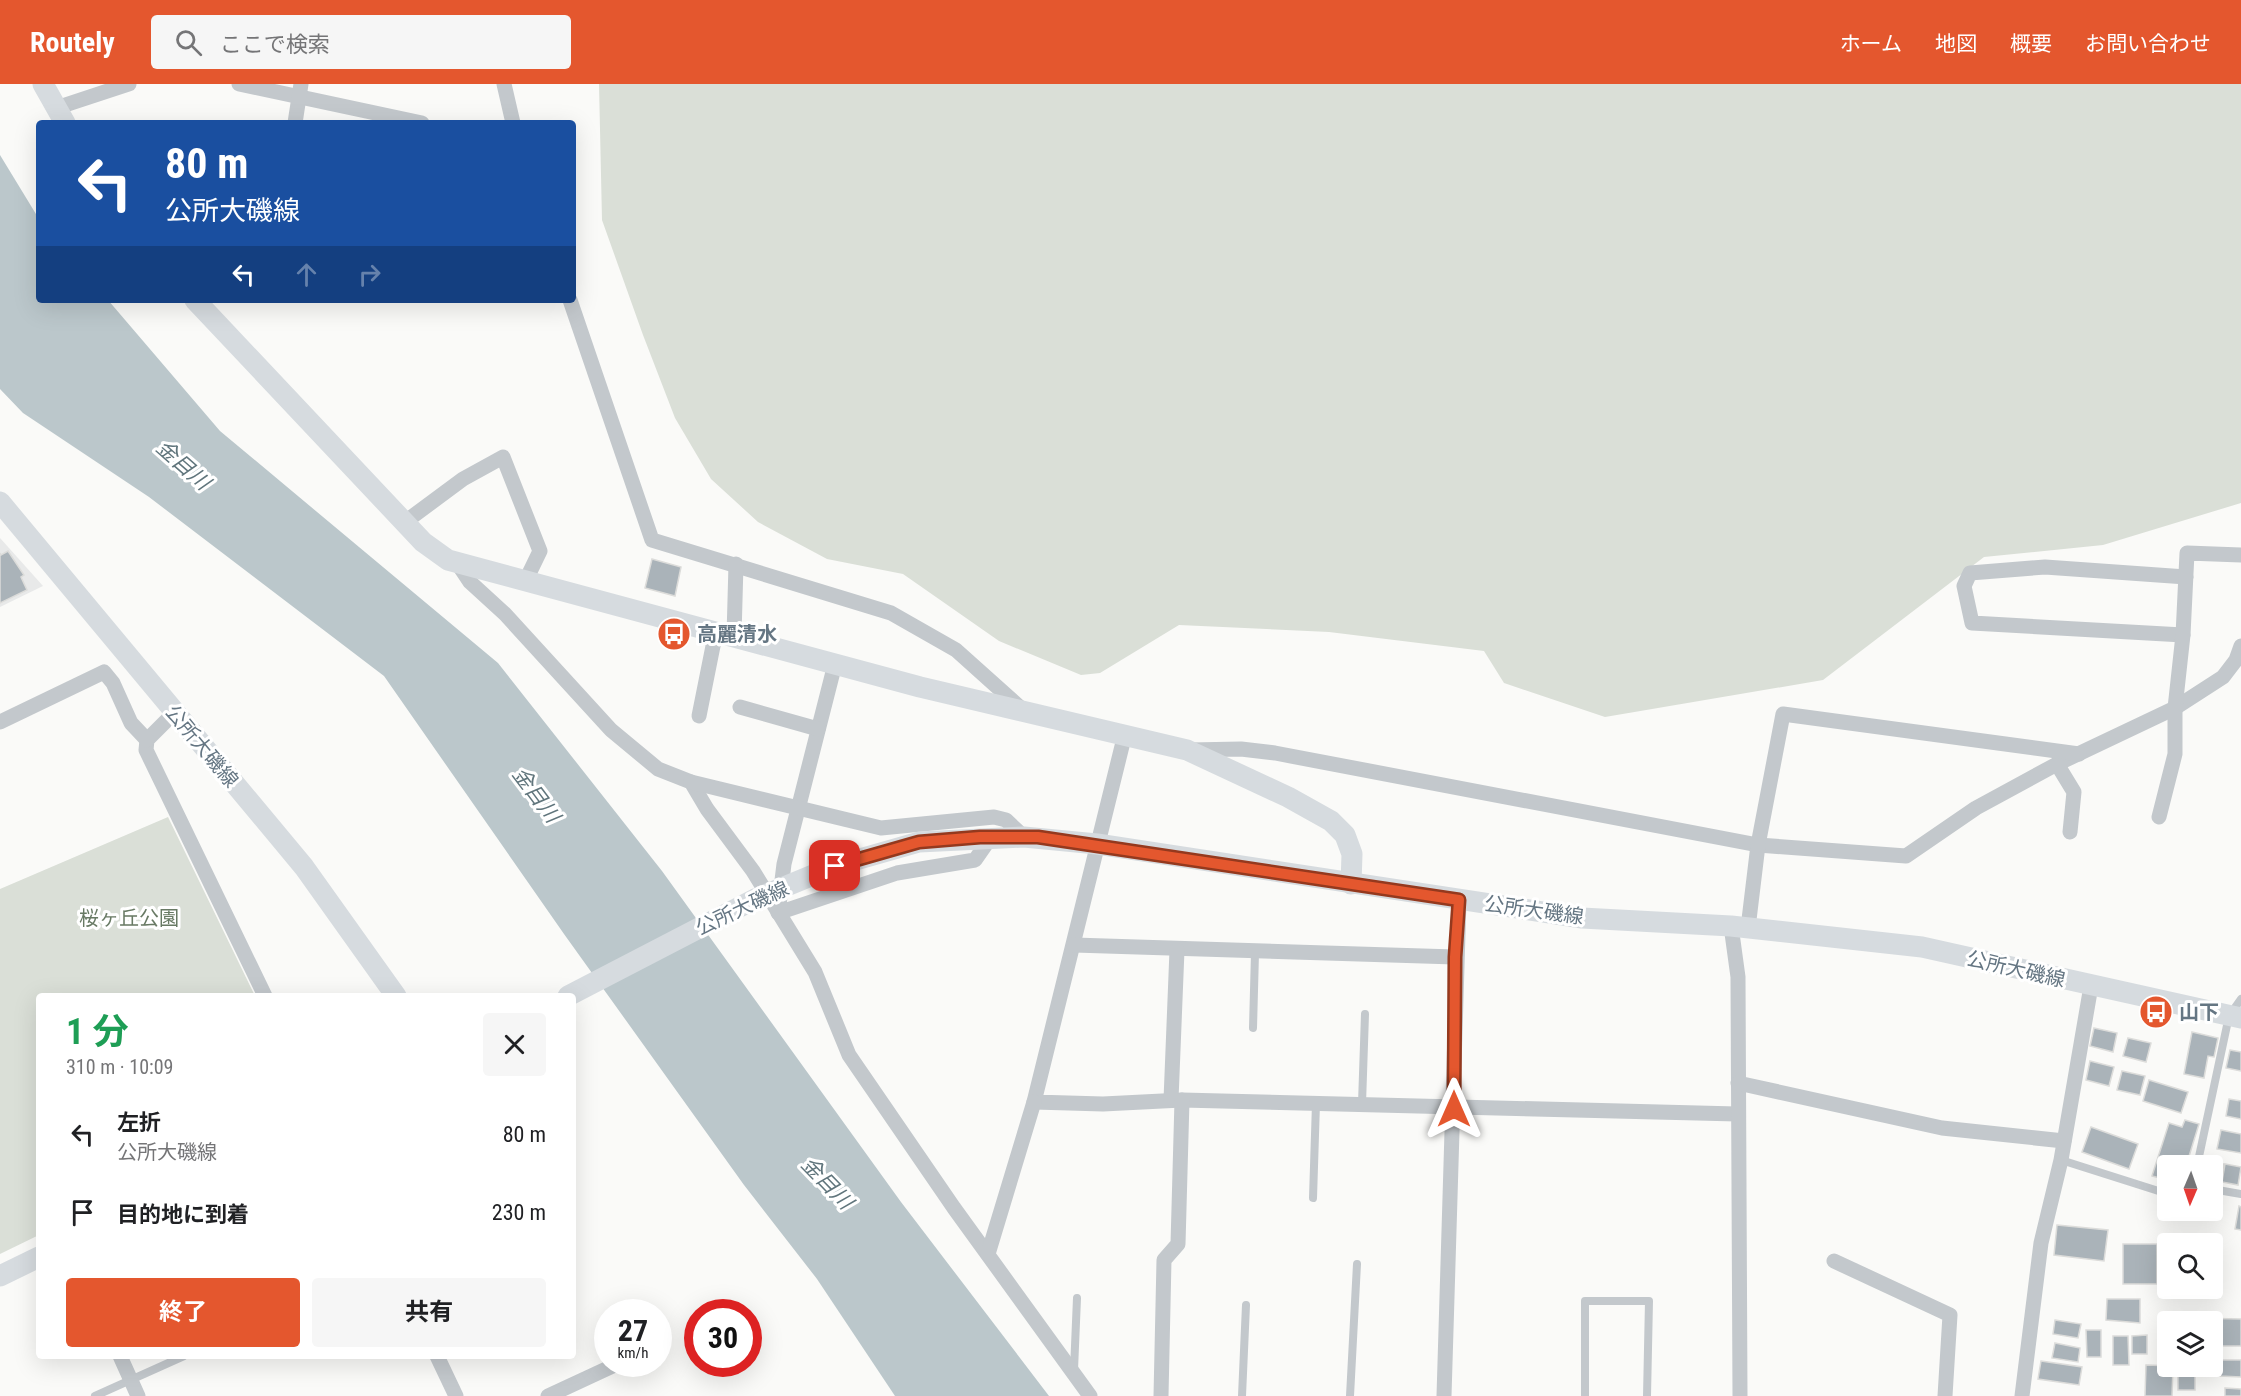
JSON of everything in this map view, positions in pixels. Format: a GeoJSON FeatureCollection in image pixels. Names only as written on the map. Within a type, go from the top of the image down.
{"type":"FeatureCollection","features":[{"type":"Feature","properties":{"kind":"main road"},"geometry":{"type":"LineString","coordinates":[[43,84],[60,115]]}},
{"type":"Feature","properties":{"kind":"main road"},"geometry":{"type":"LineString","coordinates":[[198,303],[431,549],[458,564],[835,664],[1187,750],[1288,797],[1331,821],[1345,835],[1352,854],[1351,884]]}},
{"type":"Feature","properties":{"kind":"main road","name":"公所大磯線"},"geometry":{"type":"LineString","coordinates":[[0,502],[304,867],[394,993]]}},
{"type":"Feature","properties":{"kind":"main road","name":"公所大磯線"},"geometry":{"type":"LineString","coordinates":[[574,993],[755,899],[835,866],[919,842],[1024,837],[1097,844],[1582,918],[1740,927],[1922,947],[2091,986],[2237,1011]]}},
{"type":"Feature","properties":{"kind":"main road"},"geometry":{"type":"LineString","coordinates":[[0,1276],[36,1258]]}},
{"type":"Feature","properties":{"kind":"street"},"geometry":{"type":"LineString","coordinates":[[60,115],[129,84]]}},
{"type":"Feature","properties":{"kind":"street"},"geometry":{"type":"LineString","coordinates":[[239,84],[301,90],[411,120]]}},
{"type":"Feature","properties":{"kind":"street"},"geometry":{"type":"LineString","coordinates":[[504,84],[512,120]]}},
{"type":"Feature","properties":{"kind":"street"},"geometry":{"type":"LineString","coordinates":[[296,120],[301,90]]}},
{"type":"Feature","properties":{"kind":"street"},"geometry":{"type":"LineString","coordinates":[[571,303],[652,540],[891,613],[956,650],[1024,711]]}},
{"type":"Feature","properties":{"kind":"street"},"geometry":{"type":"LineString","coordinates":[[405,522],[463,479],[502,457],[540,550],[525,582]]}},
{"type":"Feature","properties":{"kind":"street"},"geometry":{"type":"LineString","coordinates":[[2159,817],[2175,754],[2175,708],[2183,635],[2187,553],[2241,555]]}},
{"type":"Feature","properties":{"kind":"street"},"geometry":{"type":"LineString","coordinates":[[458,564],[470,582],[505,614],[611,730],[658,769],[691,782],[881,828],[994,818],[1006,820],[1024,837]]}},
{"type":"Feature","properties":{"kind":"street"},"geometry":{"type":"LineString","coordinates":[[699,716],[725,633],[736,564]]}},
{"type":"Feature","properties":{"kind":"street"},"geometry":{"type":"LineString","coordinates":[[2183,635],[1972,623],[1964,586],[1970,573],[2045,567],[2186,577]]}},
{"type":"Feature","properties":{"kind":"street"},"geometry":{"type":"LineString","coordinates":[[1187,750],[1241,749],[1275,753],[1758,845],[1906,856],[1976,808],[2057,764],[2175,708],[2223,677],[2236,660],[2241,646]]}},
{"type":"Feature","properties":{"kind":"street"},"geometry":{"type":"LineString","coordinates":[[778,913],[784,864],[835,664]]}},
{"type":"Feature","properties":{"kind":"street"},"geometry":{"type":"LineString","coordinates":[[0,722],[104,672],[112,682],[131,723],[147,740]]}},
{"type":"Feature","properties":{"kind":"street"},"geometry":{"type":"LineString","coordinates":[[740,707],[818,729]]}},
{"type":"Feature","properties":{"kind":"street"},"geometry":{"type":"LineString","coordinates":[[174,713],[147,740],[146,750],[265,993]]}},
{"type":"Feature","properties":{"kind":"street"},"geometry":{"type":"LineString","coordinates":[[1740,1396],[1737,1114],[1740,927],[1783,714],[2079,754]]}},
{"type":"Feature","properties":{"kind":"street"},"geometry":{"type":"LineString","coordinates":[[988,1254],[1034,1102],[1125,734]]}},
{"type":"Feature","properties":{"kind":"street"},"geometry":{"type":"LineString","coordinates":[[2057,764],[2074,792],[2070,832]]}},
{"type":"Feature","properties":{"kind":"street"},"geometry":{"type":"LineString","coordinates":[[691,782],[707,809],[753,871],[815,972],[849,1055],[1089,1396]]}},
{"type":"Feature","properties":{"kind":"street"},"geometry":{"type":"LineString","coordinates":[[778,913],[897,873],[975,860],[990,837]]}},
{"type":"Feature","properties":{"kind":"street"},"geometry":{"type":"LineString","coordinates":[[1444,1396],[1454,1109],[1455,957],[1459,900]]}},
{"type":"Feature","properties":{"kind":"street"},"geometry":{"type":"LineString","coordinates":[[1074,945],[1455,957]]}},
{"type":"Feature","properties":{"kind":"street"},"geometry":{"type":"LineString","coordinates":[[1161,1396],[1164,1260],[1178,1245],[1177,950]]}},
{"type":"Feature","properties":{"kind":"street"},"geometry":{"type":"LineString","coordinates":[[2022,1396],[2042,1243],[2061,1160],[2091,986]]}},
{"type":"Feature","properties":{"kind":"street"},"geometry":{"type":"LineString","coordinates":[[1738,1083],[1942,1128],[2064,1141]]}},
{"type":"Feature","properties":{"kind":"street"},"geometry":{"type":"LineString","coordinates":[[1034,1102],[1102,1104],[1177,1100],[1362,1104],[1454,1109],[1737,1114]]}},
{"type":"Feature","properties":{"kind":"street"},"geometry":{"type":"LineString","coordinates":[[1834,1261],[1950,1315],[1945,1396]]}},
{"type":"Feature","properties":{"kind":"street"},"geometry":{"type":"LineString","coordinates":[[121,1359],[138,1396]]}},
{"type":"Feature","properties":{"kind":"street"},"geometry":{"type":"LineString","coordinates":[[438,1359],[456,1396]]}},
{"type":"Feature","properties":{"kind":"street"},"geometry":{"type":"LineString","coordinates":[[548,1396],[594,1375]]}},
{"type":"Feature","properties":{"kind":"lane"},"geometry":{"type":"LineString","coordinates":[[1253,1028],[1255,952]]}},
{"type":"Feature","properties":{"kind":"lane"},"geometry":{"type":"LineString","coordinates":[[2200,1155],[2237,1011]]}},
{"type":"Feature","properties":{"kind":"lane"},"geometry":{"type":"LineString","coordinates":[[1362,1104],[1365,1014]]}},
{"type":"Feature","properties":{"kind":"lane"},"geometry":{"type":"LineString","coordinates":[[1313,1198],[1316,1103]]}},
{"type":"Feature","properties":{"kind":"lane"},"geometry":{"type":"LineString","coordinates":[[2061,1160],[2157,1191]]}},
{"type":"Feature","properties":{"kind":"lane"},"geometry":{"type":"LineString","coordinates":[[2223,1192],[2241,1194]]}},
{"type":"Feature","properties":{"kind":"lane"},"geometry":{"type":"LineString","coordinates":[[1350,1396],[1357,1264]]}},
{"type":"Feature","properties":{"kind":"lane"},"geometry":{"type":"LineString","coordinates":[[1074,1375],[1077,1298]]}},
{"type":"Feature","properties":{"kind":"lane"},"geometry":{"type":"LineString","coordinates":[[1585,1396],[1585,1301],[1649,1301],[1647,1396]]}},
{"type":"Feature","properties":{"kind":"lane"},"geometry":{"type":"LineString","coordinates":[[1242,1396],[1246,1305]]}},
{"type":"Feature","properties":{"kind":"lane"},"geometry":{"type":"LineString","coordinates":[[95,1396],[177,1359]]}},
{"type":"Feature","properties":{"kind":"shaded area"},"geometry":{"type":"Polygon","coordinates":[[[0,538],[43,586],[0,607],[0,538]]]}},
{"type":"Feature","properties":{"kind":"green space"},"geometry":{"type":"Polygon","coordinates":[[[599,84],[2241,84],[2241,503],[2103,545],[1984,557],[1823,680],[1605,717],[1504,683],[1484,651],[1329,632],[1179,625],[1100,673],[1081,675],[999,641],[903,574],[827,559],[758,522],[711,479],[675,418],[602,220],[599,84]]]}},
{"type":"Feature","properties":{"kind":"green space","name":"桜ヶ丘公園"},"geometry":{"type":"Polygon","coordinates":[[[168,817],[254,993],[36,993],[36,1236],[0,1254],[0,889],[168,817]]]}},
{"type":"Feature","properties":{"kind":"water","name":"金目川"},"geometry":{"type":"Polygon","coordinates":[[[0,155],[36,214],[36,303],[111,303],[220,431],[498,663],[662,871],[901,1202],[1049,1396],[895,1396],[817,1279],[744,1185],[564,934],[384,676],[149,497],[23,413],[0,389],[0,155]]]}},
{"type":"Feature","properties":{"kind":"building"},"geometry":{"type":"Polygon","coordinates":[[[8,551],[24,575],[21,577],[27,590],[0,603],[0,553],[1,555],[8,551]]]}},
{"type":"Feature","properties":{"kind":"building"},"geometry":{"type":"Polygon","coordinates":[[[652,559],[681,567],[675,596],[645,588],[652,559]]]}},
{"type":"Feature","properties":{"kind":"building"},"geometry":{"type":"Polygon","coordinates":[[[2094,1028],[2117,1033],[2113,1052],[2090,1046],[2094,1028]]]}},
{"type":"Feature","properties":{"kind":"building"},"geometry":{"type":"Polygon","coordinates":[[[2192,1032],[2218,1038],[2214,1057],[2208,1056],[2204,1078],[2184,1074],[2192,1032]]]}},
{"type":"Feature","properties":{"kind":"building"},"geometry":{"type":"Polygon","coordinates":[[[2128,1038],[2151,1043],[2146,1062],[2123,1056],[2128,1038]]]}},
{"type":"Feature","properties":{"kind":"building"},"geometry":{"type":"Polygon","coordinates":[[[2230,1050],[2241,1052],[2241,1071],[2226,1068],[2230,1050]]]}},
{"type":"Feature","properties":{"kind":"building"},"geometry":{"type":"Polygon","coordinates":[[[2090,1061],[2114,1067],[2109,1086],[2086,1080],[2090,1061]]]}},
{"type":"Feature","properties":{"kind":"building"},"geometry":{"type":"Polygon","coordinates":[[[2122,1071],[2145,1076],[2140,1095],[2117,1090],[2122,1071]]]}},
{"type":"Feature","properties":{"kind":"building"},"geometry":{"type":"Polygon","coordinates":[[[2149,1080],[2188,1092],[2181,1113],[2143,1101],[2149,1080]]]}},
{"type":"Feature","properties":{"kind":"building"},"geometry":{"type":"Polygon","coordinates":[[[2229,1099],[2241,1101],[2241,1119],[2226,1116],[2229,1099]]]}},
{"type":"Feature","properties":{"kind":"building"},"geometry":{"type":"Polygon","coordinates":[[[2185,1120],[2199,1124],[2189,1155],[2159,1155],[2169,1123],[2182,1127],[2185,1120]]]}},
{"type":"Feature","properties":{"kind":"building"},"geometry":{"type":"Polygon","coordinates":[[[2091,1127],[2138,1144],[2129,1169],[2082,1152],[2091,1127]]]}},
{"type":"Feature","properties":{"kind":"building"},"geometry":{"type":"Polygon","coordinates":[[[2221,1130],[2241,1134],[2241,1153],[2217,1149],[2221,1130]]]}},
{"type":"Feature","properties":{"kind":"building"},"geometry":{"type":"Polygon","coordinates":[[[2157,1160],[2157,1177],[2152,1176],[2157,1160]]]}},
{"type":"Feature","properties":{"kind":"building"},"geometry":{"type":"Polygon","coordinates":[[[2225,1164],[2241,1167],[2238,1185],[2223,1182],[2225,1164]]]}},
{"type":"Feature","properties":{"kind":"building"},"geometry":{"type":"Polygon","coordinates":[[[2239,1206],[2241,1207],[2241,1230],[2235,1229],[2239,1206]]]}},
{"type":"Feature","properties":{"kind":"building"},"geometry":{"type":"Polygon","coordinates":[[[2057,1225],[2108,1230],[2104,1261],[2054,1255],[2057,1225]]]}},
{"type":"Feature","properties":{"kind":"building"},"geometry":{"type":"Polygon","coordinates":[[[2123,1244],[2157,1244],[2157,1284],[2123,1284],[2123,1244]]]}},
{"type":"Feature","properties":{"kind":"building"},"geometry":{"type":"Polygon","coordinates":[[[2107,1299],[2140,1299],[2140,1323],[2106,1320],[2107,1299]]]}},
{"type":"Feature","properties":{"kind":"building"},"geometry":{"type":"Polygon","coordinates":[[[2223,1319],[2241,1319],[2241,1346],[2223,1346],[2223,1319]]]}},
{"type":"Feature","properties":{"kind":"building"},"geometry":{"type":"Polygon","coordinates":[[[2055,1320],[2081,1324],[2078,1338],[2053,1334],[2055,1320]]]}},
{"type":"Feature","properties":{"kind":"building"},"geometry":{"type":"Polygon","coordinates":[[[2086,1330],[2101,1330],[2101,1357],[2087,1357],[2086,1330]]]}},
{"type":"Feature","properties":{"kind":"building"},"geometry":{"type":"Polygon","coordinates":[[[2147,1335],[2147,1354],[2132,1354],[2132,1336],[2147,1335]]]}},
{"type":"Feature","properties":{"kind":"building"},"geometry":{"type":"Polygon","coordinates":[[[2113,1336],[2128,1336],[2129,1365],[2113,1365],[2113,1336]]]}},
{"type":"Feature","properties":{"kind":"building"},"geometry":{"type":"Polygon","coordinates":[[[2055,1343],[2080,1348],[2078,1362],[2052,1358],[2055,1343]]]}},
{"type":"Feature","properties":{"kind":"building"},"geometry":{"type":"Polygon","coordinates":[[[2223,1360],[2241,1360],[2241,1377],[2223,1376],[2223,1360]]]}},
{"type":"Feature","properties":{"kind":"building"},"geometry":{"type":"Polygon","coordinates":[[[2041,1361],[2082,1367],[2079,1385],[2038,1379],[2041,1361]]]}},
{"type":"Feature","properties":{"kind":"building"},"geometry":{"type":"Polygon","coordinates":[[[2146,1365],[2157,1365],[2157,1377],[2173,1377],[2172,1396],[2145,1396],[2146,1365]]]}},
{"type":"Feature","properties":{"kind":"building"},"geometry":{"type":"Polygon","coordinates":[[[2178,1377],[2195,1377],[2195,1390],[2178,1390],[2178,1377]]]}},
{"type":"Feature","properties":{"kind":"building"},"geometry":{"type":"Polygon","coordinates":[[[2225,1388],[2241,1389],[2241,1396],[2225,1396],[2225,1388]]]}},
{"type":"Feature","properties":{"kind":"place","name":"高麗清水"},"geometry":{"type":"Point","coordinates":[674,634]}},
{"type":"Feature","properties":{"kind":"place","name":"山下"},"geometry":{"type":"Point","coordinates":[2156,1012]}},
{"type":"Feature","properties":{"kind":"route"},"geometry":{"type":"LineString","coordinates":[[835,866],[919,842],[980,837],[1038,837],[1097,844],[1459,900],[1455,957],[1454,1109]]}}]}
